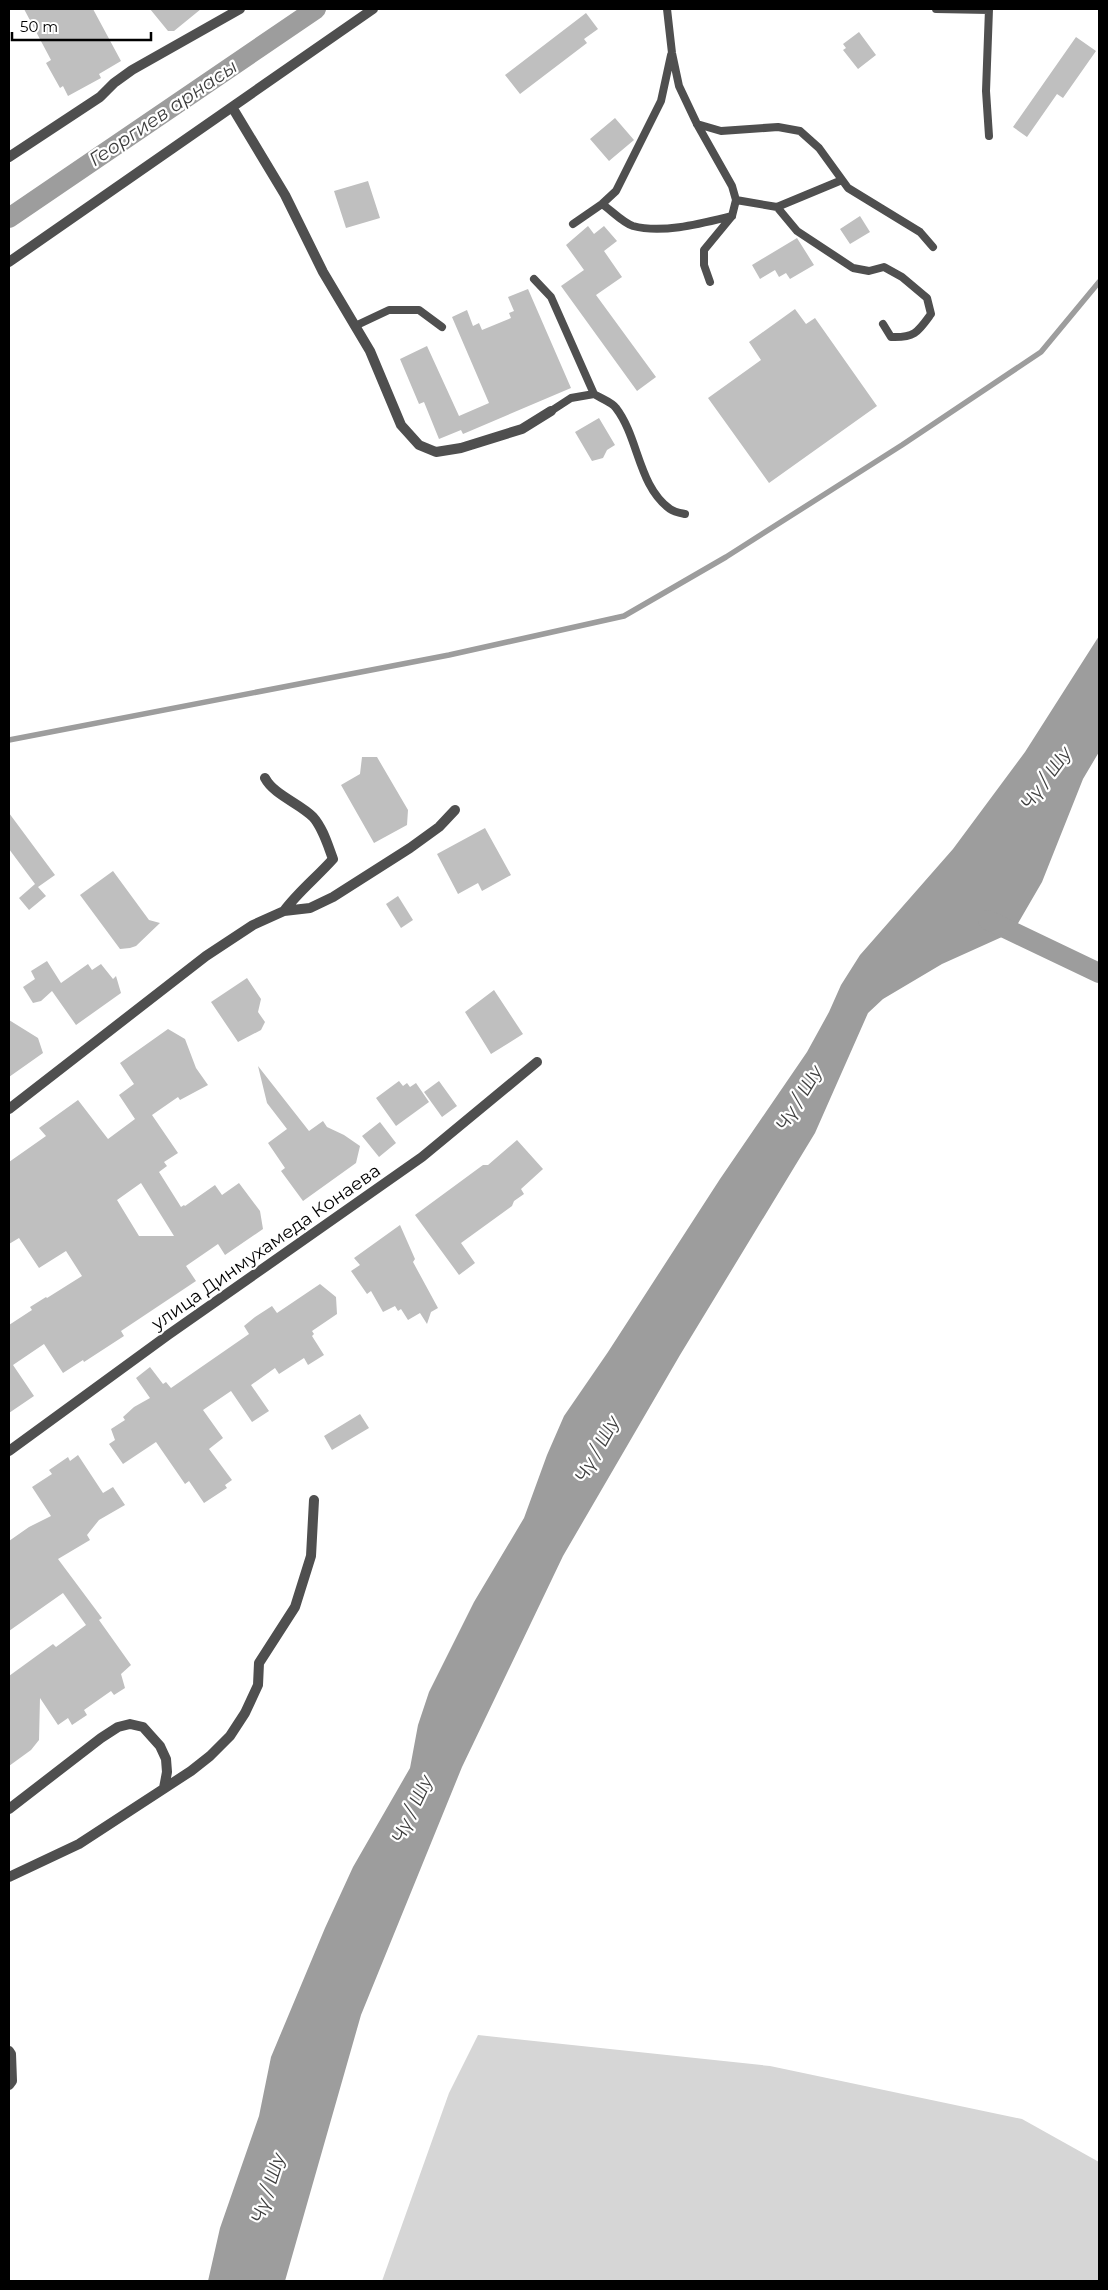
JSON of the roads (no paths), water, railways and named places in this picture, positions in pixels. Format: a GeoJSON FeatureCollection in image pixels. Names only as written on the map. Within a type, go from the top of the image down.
{"type":"FeatureCollection","features":[{"type":"Feature","properties":{"kind":"street"},"geometry":{"type":"LineString","coordinates":[[9,157],[100,97],[114,83],[132,70],[240,9]]}},
{"type":"Feature","properties":{"kind":"street"},"geometry":{"type":"LineString","coordinates":[[9,262],[373,9]]}},
{"type":"Feature","properties":{"kind":"street"},"geometry":{"type":"LineString","coordinates":[[232,107],[285,195],[323,272],[370,351],[401,425],[419,445],[436,452],[461,448],[522,429],[551,411]]}},
{"type":"Feature","properties":{"kind":"street"},"geometry":{"type":"LineString","coordinates":[[265,778],[281,794],[314,818],[326,840],[333,859],[317,877],[296,895],[284,911]]}},
{"type":"Feature","properties":{"kind":"street"},"geometry":{"type":"LineString","coordinates":[[9,1110],[206,956],[253,925],[284,911],[310,908],[333,897],[410,848],[439,827],[455,810]]}},
{"type":"Feature","properties":{"kind":"street","name":"улица Динмухамеда Конаева"},"geometry":{"type":"LineString","coordinates":[[9,1451],[176,1330],[422,1157],[537,1062]]}},
{"type":"Feature","properties":{"kind":"street"},"geometry":{"type":"LineString","coordinates":[[9,1877],[79,1844],[210,1756],[230,1736],[245,1713],[258,1685],[259,1663],[295,1607],[311,1556],[314,1500]]}},
{"type":"Feature","properties":{"kind":"street"},"geometry":{"type":"LineString","coordinates":[[9,1809],[101,1738],[118,1727],[130,1724],[143,1727],[160,1746],[166,1759],[167,1772],[164,1788]]}},
{"type":"Feature","properties":{"kind":"street"},"geometry":{"type":"LineString","coordinates":[[9,2051],[11,2054],[12,2082],[9,2085]]}},
{"type":"Feature","properties":{"kind":"lane"},"geometry":{"type":"LineString","coordinates":[[667,9],[672,53],[679,86],[697,124],[732,186],[736,200],[732,216],[704,250],[704,265],[710,282]]}},
{"type":"Feature","properties":{"kind":"lane"},"geometry":{"type":"LineString","coordinates":[[936,9],[989,9],[986,91],[989,136]]}},
{"type":"Feature","properties":{"kind":"lane"},"geometry":{"type":"LineString","coordinates":[[573,224],[602,204],[616,191],[661,101],[672,53]]}},
{"type":"Feature","properties":{"kind":"lane"},"geometry":{"type":"LineString","coordinates":[[697,124],[721,131],[778,127],[800,131],[819,148],[848,188],[920,232],[933,246]]}},
{"type":"Feature","properties":{"kind":"lane"},"geometry":{"type":"LineString","coordinates":[[736,200],[777,207],[842,180]]}},
{"type":"Feature","properties":{"kind":"lane"},"geometry":{"type":"LineString","coordinates":[[602,204],[632,226],[655,228],[697,225],[732,216]]}},
{"type":"Feature","properties":{"kind":"lane"},"geometry":{"type":"LineString","coordinates":[[777,207],[797,231],[853,268],[870,271],[884,267],[902,277],[927,298],[931,314],[918,333],[905,338],[891,337],[883,324]]}},
{"type":"Feature","properties":{"kind":"lane"},"geometry":{"type":"LineString","coordinates":[[534,279],[551,298],[594,394],[616,406],[636,446],[644,472],[656,494],[671,510],[685,514]]}},
{"type":"Feature","properties":{"kind":"lane"},"geometry":{"type":"LineString","coordinates":[[355,326],[389,310],[419,310],[442,327]]}},
{"type":"Feature","properties":{"kind":"lane"},"geometry":{"type":"LineString","coordinates":[[551,411],[571,398],[594,394]]}},
{"type":"Feature","properties":{"kind":"water","name":"Чү / Шу"},"geometry":{"type":"Polygon","coordinates":[[[1099,636],[1099,752],[1083,779],[1042,882],[1013,932],[942,964],[883,999],[868,1013],[815,1133],[680,1355],[563,1556],[462,1767],[361,2015],[285,2281],[208,2281],[220,2228],[259,2116],[271,2057],[325,1928],[353,1867],[410,1768],[418,1725],[429,1692],[474,1602],[524,1518],[547,1455],[564,1416],[608,1352],[720,1179],[807,1052],[829,1012],[841,985],[860,955],[953,849],[1025,752],[1099,636]]]}},
{"type":"Feature","properties":{"kind":"waterway","name":"Георгиев арнасы"},"geometry":{"type":"LineString","coordinates":[[9,218],[316,9]]}},
{"type":"Feature","properties":{"kind":"waterway"},"geometry":{"type":"LineString","coordinates":[[9,740],[449,655],[624,616],[726,557],[902,445],[1041,352],[1099,282]]}},
{"type":"Feature","properties":{"kind":"waterway"},"geometry":{"type":"LineString","coordinates":[[988,920],[1099,973]]}}]}
